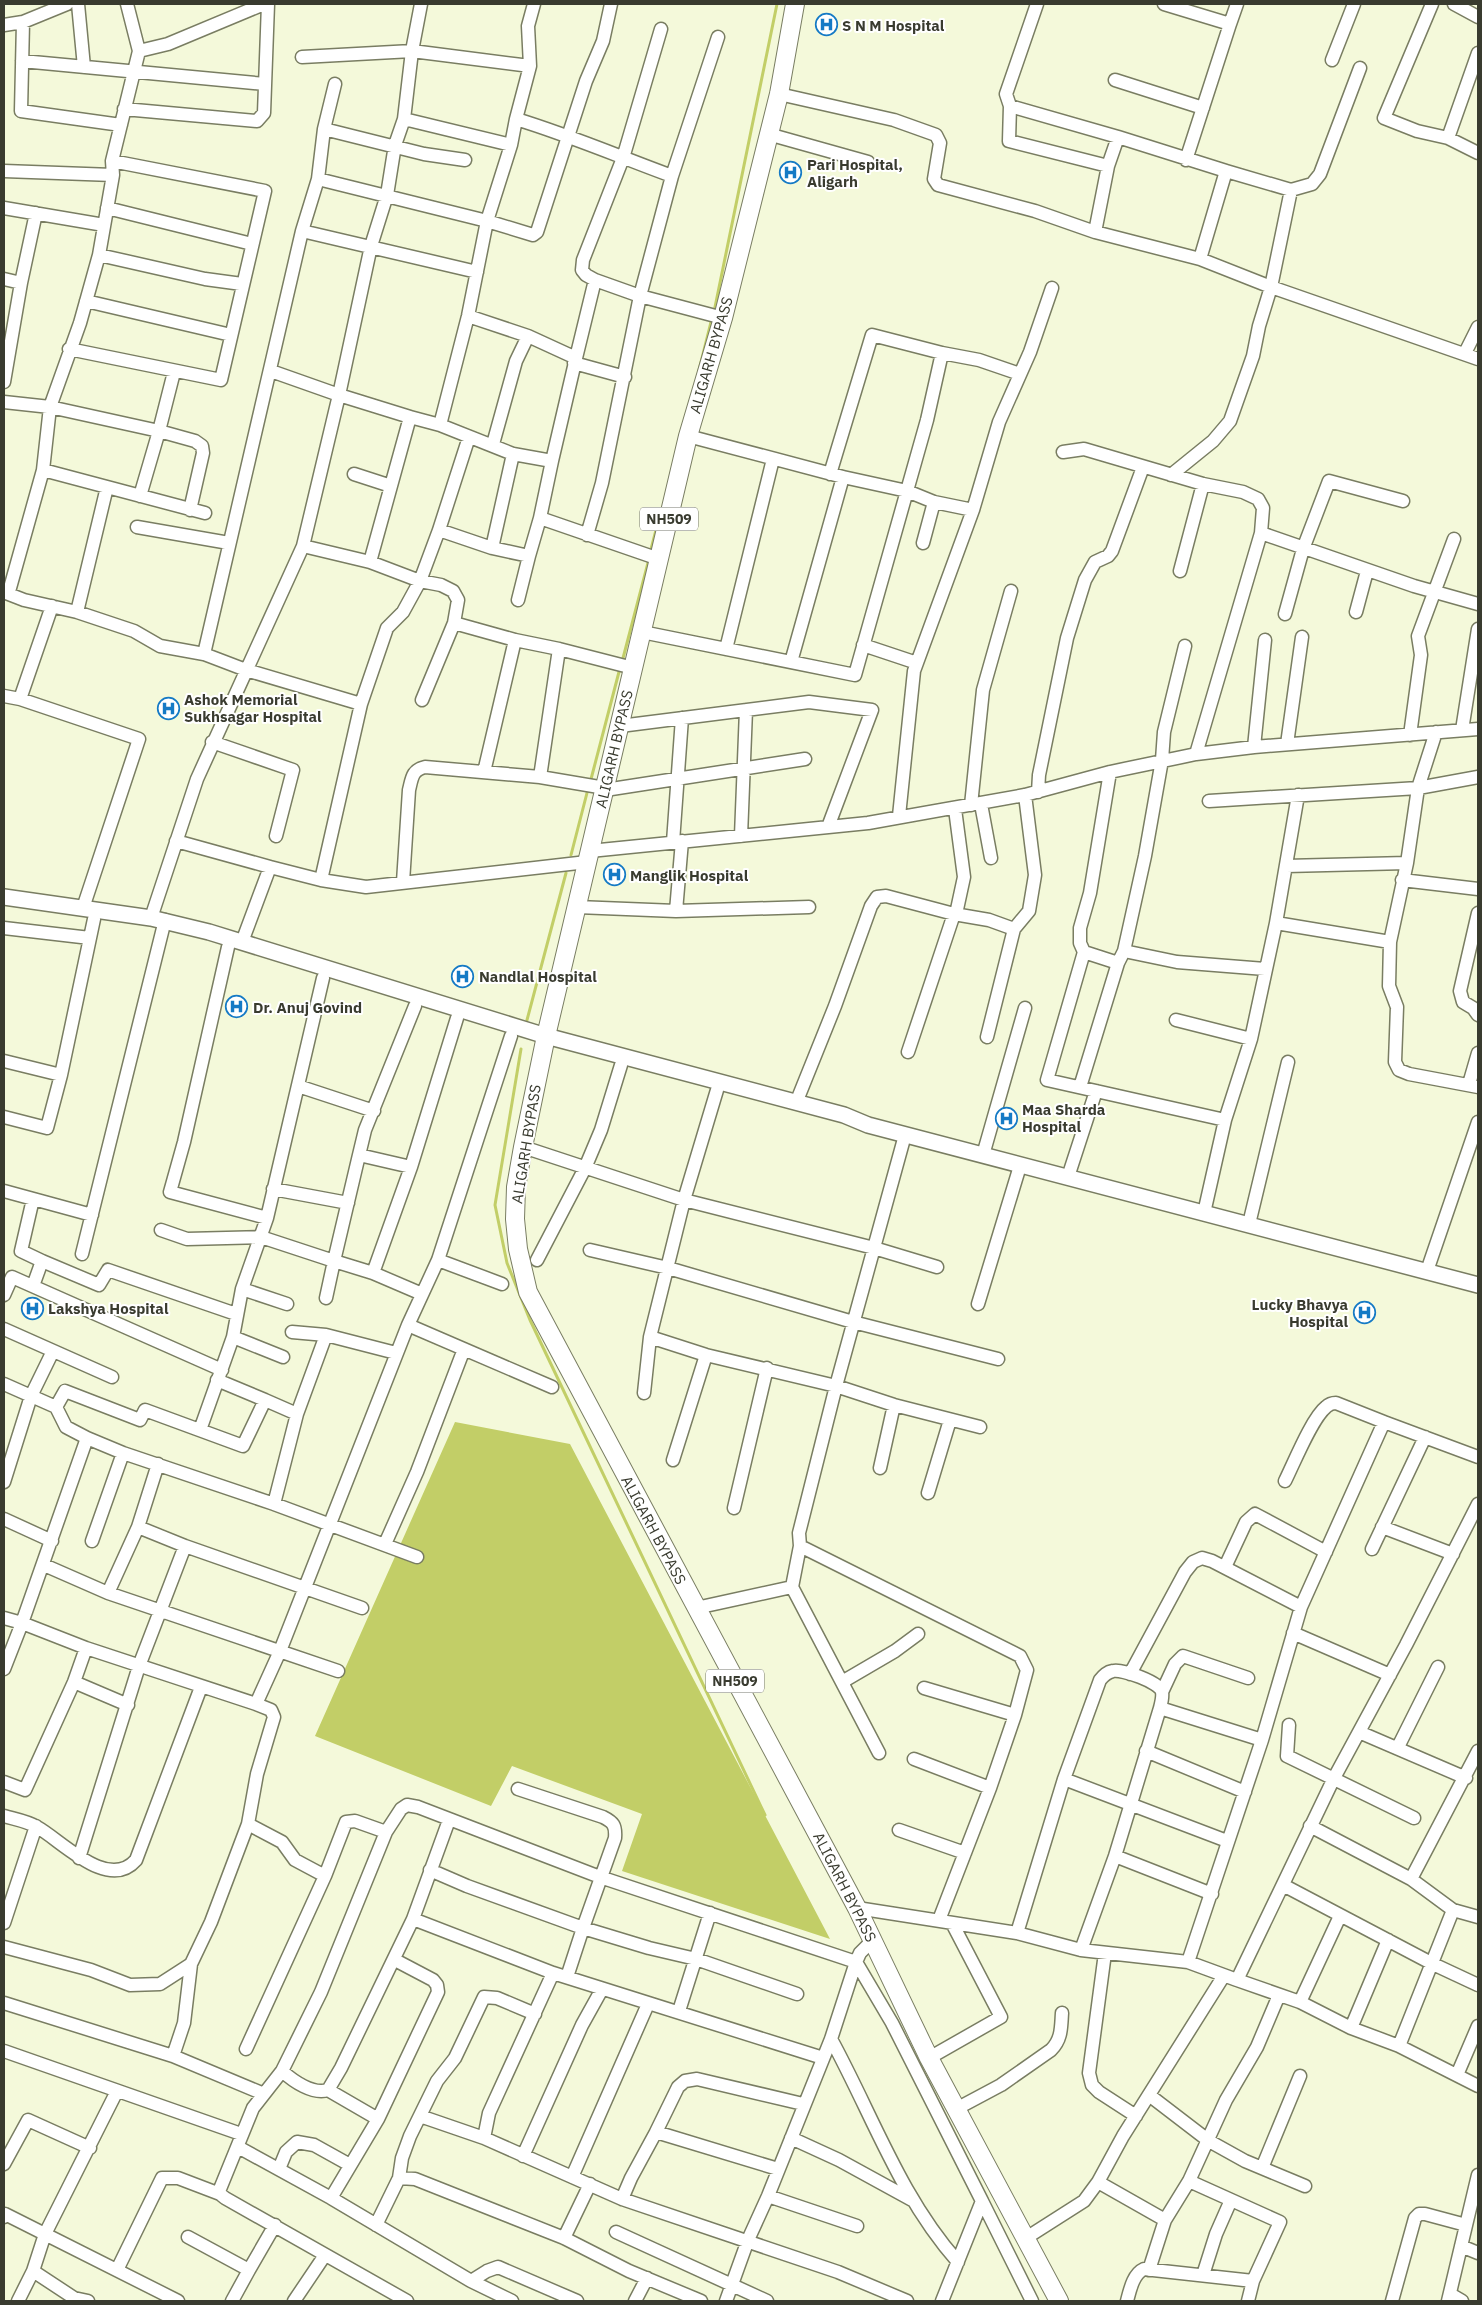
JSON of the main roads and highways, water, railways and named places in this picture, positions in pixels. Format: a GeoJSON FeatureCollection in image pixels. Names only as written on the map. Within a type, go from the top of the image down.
{"type":"FeatureCollection","features":[{"type":"Feature","properties":{"kind":"highway","name":"ALIGARH BYPASS"},"geometry":{"type":"LineString","coordinates":[[795,4],[779,94],[715,315],[688,436],[653,557],[642,632],[626,666],[620,726],[598,788],[589,857],[545,1040],[522,1147],[516,1188],[515,1219],[518,1249],[528,1292],[858,1908],[864,1950],[929,2058],[1059,2301]]}},
{"type":"Feature","properties":{"kind":"main road"},"geometry":{"type":"LineString","coordinates":[[4,898],[83,908],[160,923],[235,944],[622,1065],[842,1123],[868,1125]]}},
{"type":"Feature","properties":{"kind":"main road"},"geometry":{"type":"LineString","coordinates":[[4,907],[94,919],[160,923]]}},
{"type":"Feature","properties":{"kind":"main road"},"geometry":{"type":"LineString","coordinates":[[304,966],[324,978],[511,1036],[545,1040],[844,1115],[868,1125],[904,1135],[1478,1285]]}},
{"type":"Feature","properties":{"kind":"waterway"},"geometry":{"type":"LineString","coordinates":[[714,312],[777,4]]}},
{"type":"Feature","properties":{"kind":"waterway"},"geometry":{"type":"LineString","coordinates":[[699,370],[712,318]]}},
{"type":"Feature","properties":{"kind":"waterway"},"geometry":{"type":"LineString","coordinates":[[650,553],[661,511]]}},
{"type":"Feature","properties":{"kind":"waterway"},"geometry":{"type":"LineString","coordinates":[[622,662],[649,559]]}},
{"type":"Feature","properties":{"kind":"waterway"},"geometry":{"type":"LineString","coordinates":[[590,783],[620,668]]}},
{"type":"Feature","properties":{"kind":"waterway"},"geometry":{"type":"LineString","coordinates":[[571,855],[588,789]]}},
{"type":"Feature","properties":{"kind":"waterway"},"geometry":{"type":"LineString","coordinates":[[527,1020],[566,873]]}},
{"type":"Feature","properties":{"kind":"waterway"},"geometry":{"type":"LineString","coordinates":[[521,1049],[495,1205],[507,1263],[530,1320],[765,1815]]}},
{"type":"Feature","properties":{"kind":"place","name":"S N M Hospital"},"geometry":{"type":"Point","coordinates":[826,25]}},
{"type":"Feature","properties":{"kind":"place","name":"Pari Hospital, Aligarh"},"geometry":{"type":"Point","coordinates":[791,173]}},
{"type":"Feature","properties":{"kind":"place","name":"Ashok Memorial Sukhsagar Hospital"},"geometry":{"type":"Point","coordinates":[168,708]}},
{"type":"Feature","properties":{"kind":"place","name":"Manglik Hospital"},"geometry":{"type":"Point","coordinates":[614,875]}},
{"type":"Feature","properties":{"kind":"place","name":"Nandlal Hospital"},"geometry":{"type":"Point","coordinates":[463,976]}},
{"type":"Feature","properties":{"kind":"place","name":"Dr. Anuj Govind"},"geometry":{"type":"Point","coordinates":[237,1007]}},
{"type":"Feature","properties":{"kind":"place","name":"Maa Sharda Hospital"},"geometry":{"type":"Point","coordinates":[1006,1118]}},
{"type":"Feature","properties":{"kind":"place","name":"Lakshya Hospital"},"geometry":{"type":"Point","coordinates":[32,1308]}},
{"type":"Feature","properties":{"kind":"place","name":"Lucky Bhavya Hospital"},"geometry":{"type":"Point","coordinates":[1364,1313]}}]}
